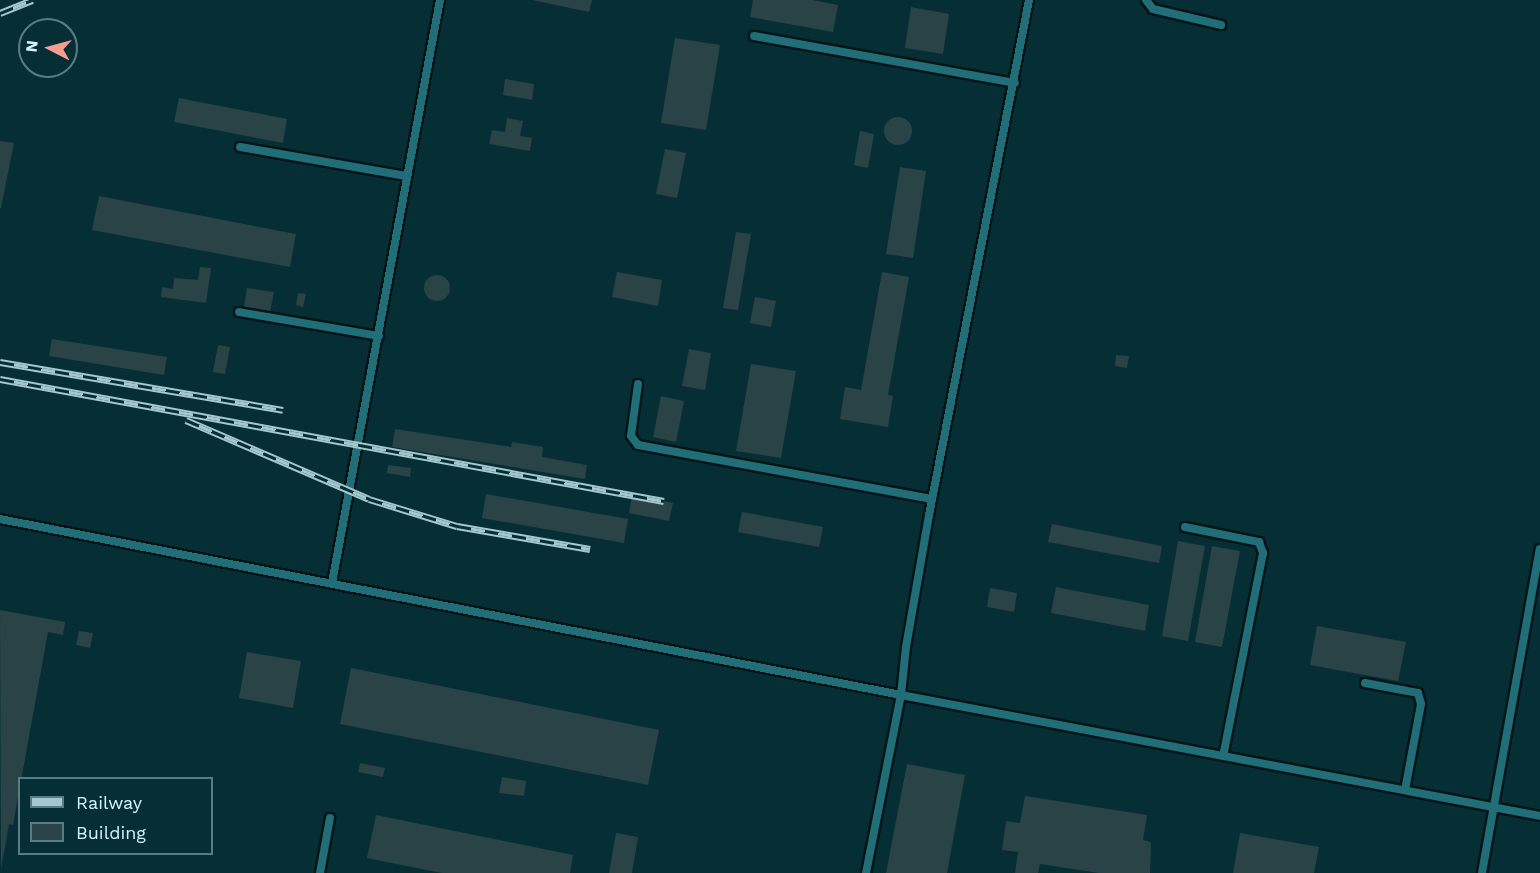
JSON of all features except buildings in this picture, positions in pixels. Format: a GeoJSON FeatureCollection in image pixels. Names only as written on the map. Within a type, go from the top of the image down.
{"type":"FeatureCollection","features":[{"type":"Feature","properties":{"kind":"lane"},"geometry":{"type":"LineString","coordinates":[[332,583],[380,336],[440,0]]}},
{"type":"Feature","properties":{"kind":"lane"},"geometry":{"type":"LineString","coordinates":[[866,873],[900,695],[906,647],[932,499],[1015,83],[1029,0]]}},
{"type":"Feature","properties":{"kind":"lane"},"geometry":{"type":"LineString","coordinates":[[1146,0],[1153,9],[1221,25]]}},
{"type":"Feature","properties":{"kind":"lane"},"geometry":{"type":"LineString","coordinates":[[754,36],[1015,83]]}},
{"type":"Feature","properties":{"kind":"lane"},"geometry":{"type":"LineString","coordinates":[[240,147],[407,176]]}},
{"type":"Feature","properties":{"kind":"lane"},"geometry":{"type":"LineString","coordinates":[[239,312],[380,336]]}},
{"type":"Feature","properties":{"kind":"lane"},"geometry":{"type":"LineString","coordinates":[[638,384],[631,436],[638,445],[932,499]]}},
{"type":"Feature","properties":{"kind":"lane"},"geometry":{"type":"LineString","coordinates":[[0,519],[900,695],[1540,816]]}},
{"type":"Feature","properties":{"kind":"lane"},"geometry":{"type":"LineString","coordinates":[[1185,527],[1259,542],[1263,553],[1224,756]]}},
{"type":"Feature","properties":{"kind":"lane"},"geometry":{"type":"LineString","coordinates":[[1482,873],[1540,551]]}},
{"type":"Feature","properties":{"kind":"lane"},"geometry":{"type":"LineString","coordinates":[[1365,683],[1418,693],[1421,704],[1405,789]]}},
{"type":"Feature","properties":{"kind":"lane"},"geometry":{"type":"LineString","coordinates":[[320,873],[330,818]]}},
{"type":"Feature","properties":{"kind":"railway"},"geometry":{"type":"LineString","coordinates":[[0,13],[32,0]]}},
{"type":"Feature","properties":{"kind":"railway"},"geometry":{"type":"LineString","coordinates":[[0,362],[283,410]]}},
{"type":"Feature","properties":{"kind":"railway"},"geometry":{"type":"LineString","coordinates":[[0,379],[664,501]]}},
{"type":"Feature","properties":{"kind":"railway"},"geometry":{"type":"LineString","coordinates":[[186,420],[369,499],[457,526],[590,549]]}}]}
